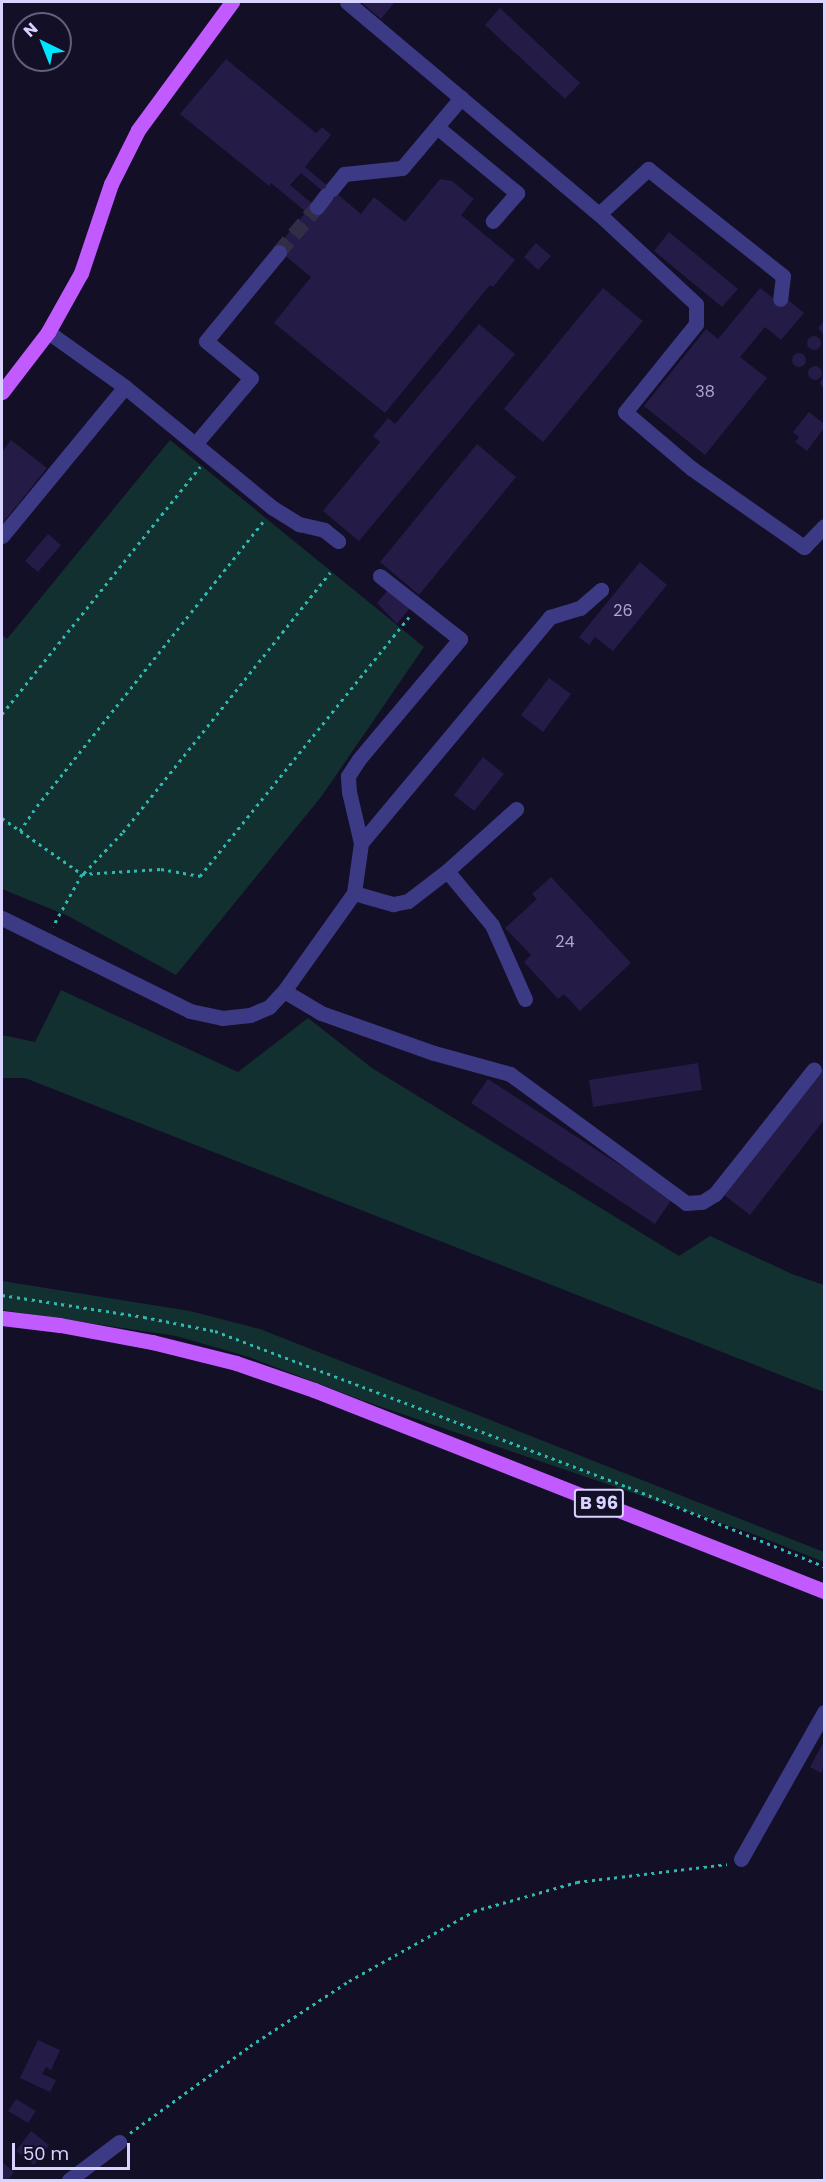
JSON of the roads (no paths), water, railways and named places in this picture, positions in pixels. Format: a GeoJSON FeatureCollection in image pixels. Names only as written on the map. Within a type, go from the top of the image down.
{"type":"FeatureCollection","features":[{"type":"Feature","properties":{"kind":"main road"},"geometry":{"type":"LineString","coordinates":[[2,392],[48,332],[81,273],[111,184],[138,130],[232,2]]}},
{"type":"Feature","properties":{"kind":"main road","name":"B 96"},"geometry":{"type":"LineString","coordinates":[[2,1318],[60,1325],[141,1340],[236,1363],[314,1390],[825,1591]]}},
{"type":"Feature","properties":{"kind":"street"},"geometry":{"type":"LineString","coordinates":[[347,2],[599,214],[696,304],[696,324],[625,412],[691,468],[804,547],[825,526]]}},
{"type":"Feature","properties":{"kind":"street"},"geometry":{"type":"LineString","coordinates":[[325,197],[344,174],[402,168],[461,98]]}},
{"type":"Feature","properties":{"kind":"street"},"geometry":{"type":"LineString","coordinates":[[437,127],[517,193],[493,221]]}},
{"type":"Feature","properties":{"kind":"street"},"geometry":{"type":"LineString","coordinates":[[599,214],[648,169],[783,276],[780,299]]}},
{"type":"Feature","properties":{"kind":"street"},"geometry":{"type":"LineString","coordinates":[[196,443],[251,378],[206,341],[279,252]]}},
{"type":"Feature","properties":{"kind":"street"},"geometry":{"type":"LineString","coordinates":[[48,332],[125,387],[273,508],[299,524],[324,530],[338,542]]}},
{"type":"Feature","properties":{"kind":"street"},"geometry":{"type":"LineString","coordinates":[[2,536],[125,387]]}},
{"type":"Feature","properties":{"kind":"street"},"geometry":{"type":"LineString","coordinates":[[2,918],[190,1011],[222,1018],[250,1015],[269,1007],[284,991],[354,893],[361,843],[349,792],[348,777],[359,759],[460,639],[380,576]]}},
{"type":"Feature","properties":{"kind":"street"},"geometry":{"type":"LineString","coordinates":[[361,843],[550,618],[580,608],[601,590]]}},
{"type":"Feature","properties":{"kind":"street"},"geometry":{"type":"LineString","coordinates":[[354,893],[393,904],[408,901],[447,871],[516,809]]}},
{"type":"Feature","properties":{"kind":"street"},"geometry":{"type":"LineString","coordinates":[[447,871],[492,925],[525,999]]}},
{"type":"Feature","properties":{"kind":"street"},"geometry":{"type":"LineString","coordinates":[[284,991],[321,1013],[434,1053],[510,1074],[686,1203],[702,1202],[715,1194],[814,1070]]}},
{"type":"Feature","properties":{"kind":"street"},"geometry":{"type":"LineString","coordinates":[[741,1859],[825,1712]]}},
{"type":"Feature","properties":{"kind":"street"},"geometry":{"type":"LineString","coordinates":[[69,2181],[118,2142]]}},
{"type":"Feature","properties":{"kind":"tunnel"},"geometry":{"type":"LineString","coordinates":[[279,252],[317,207]]}}]}
